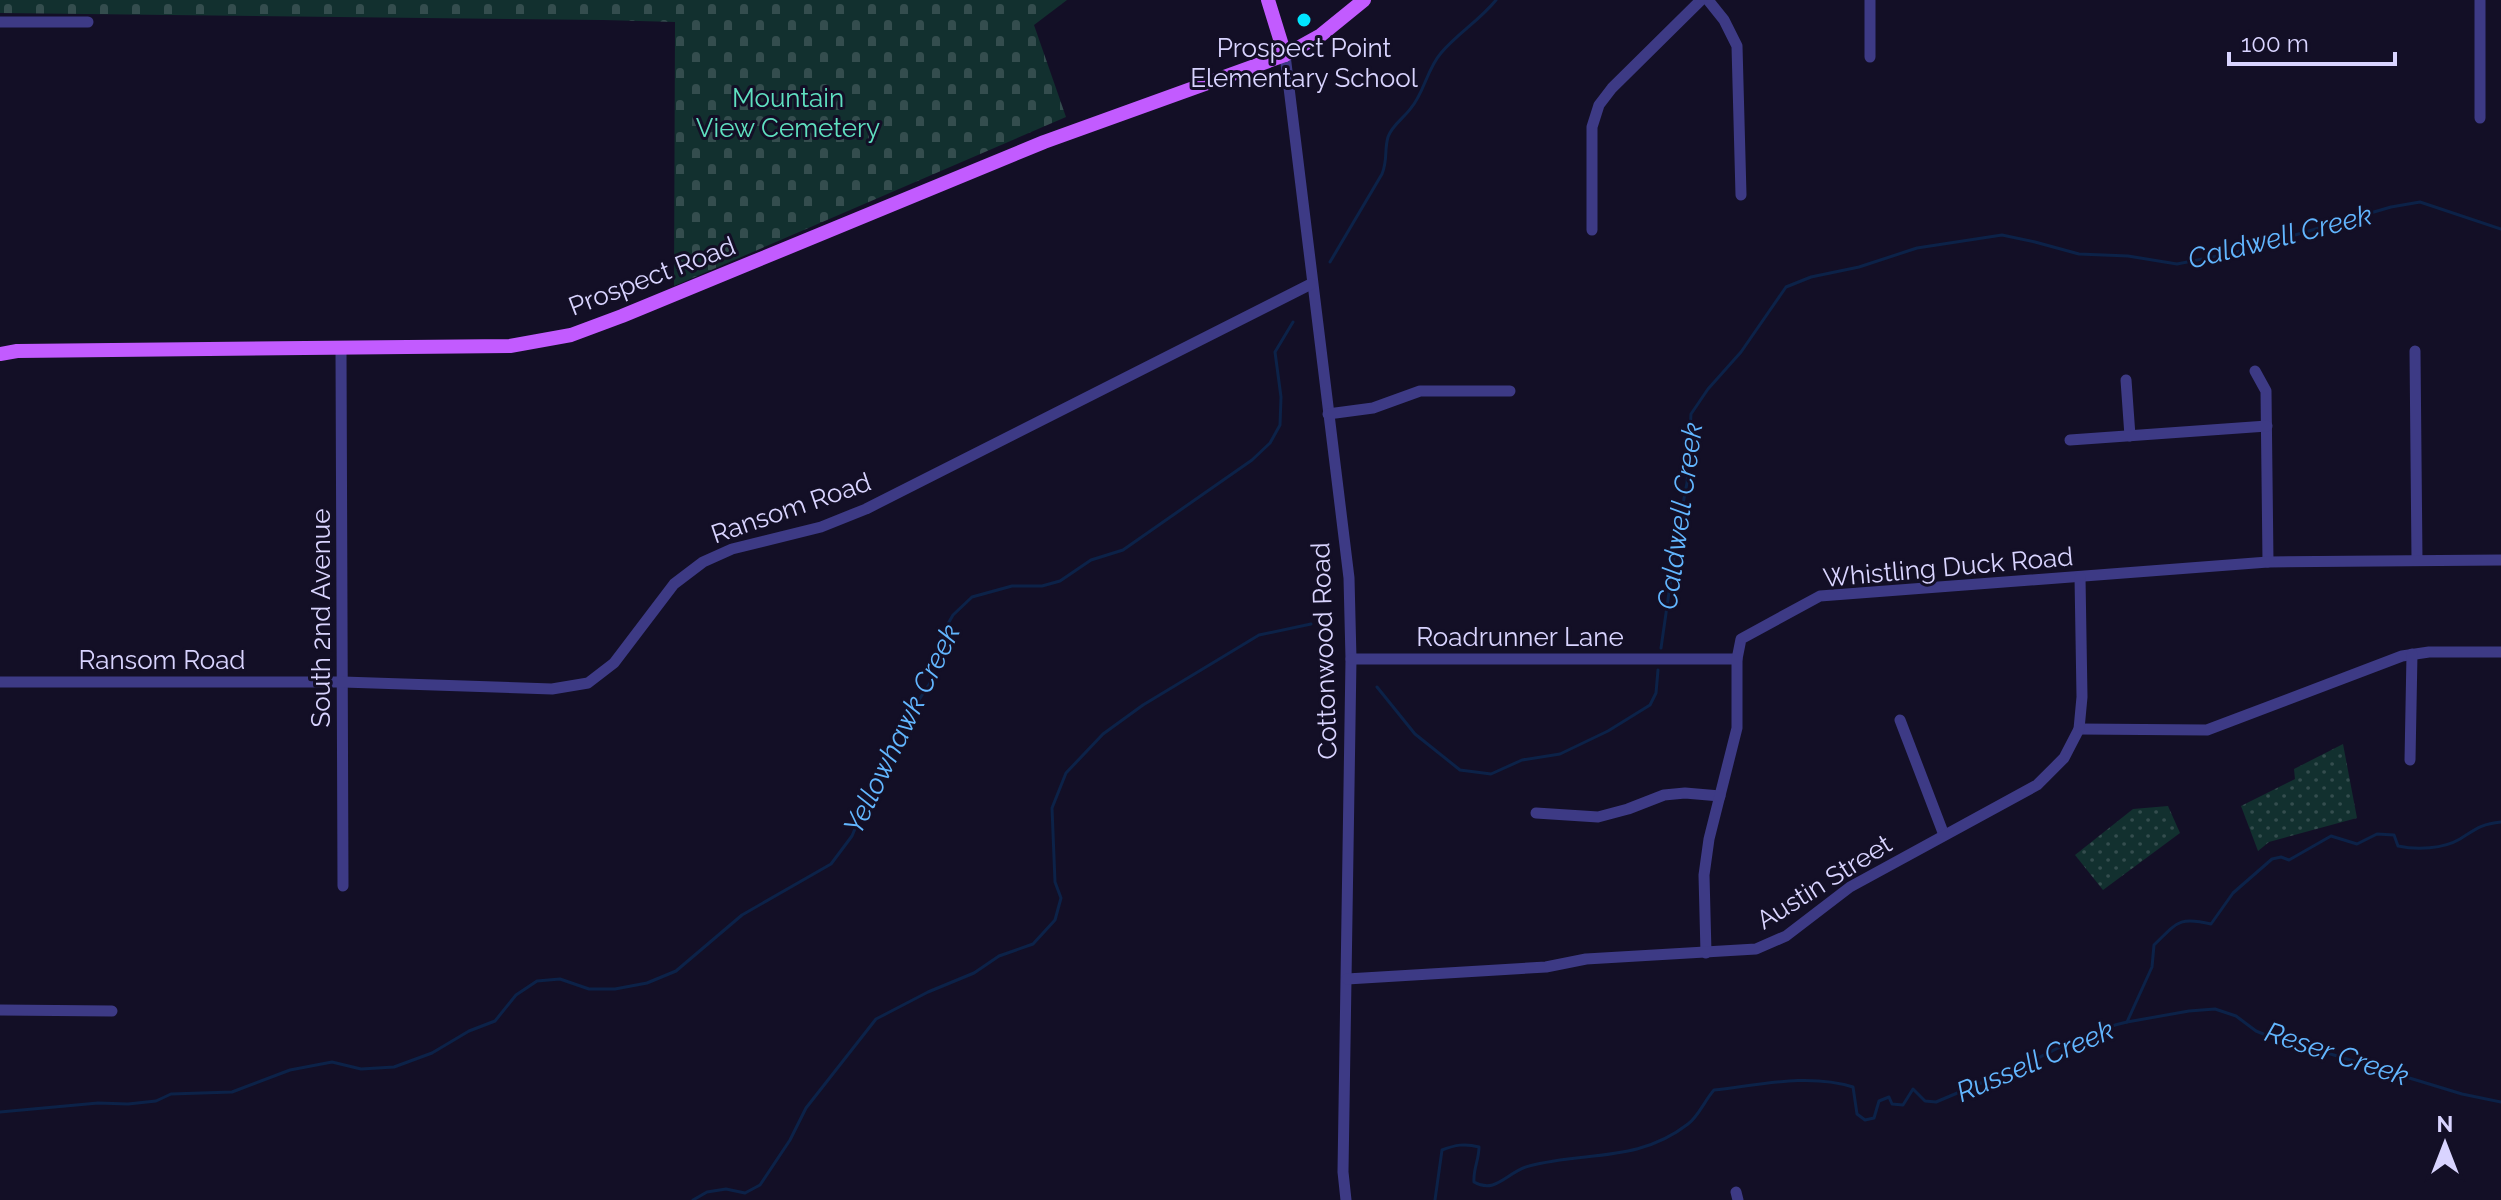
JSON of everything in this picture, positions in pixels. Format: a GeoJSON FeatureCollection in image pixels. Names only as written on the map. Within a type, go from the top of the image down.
{"type":"FeatureCollection","features":[{"type":"Feature","properties":{"kind":"main road"},"geometry":{"type":"LineString","coordinates":[[1268,0],[1285,55]]}},
{"type":"Feature","properties":{"kind":"main road","name":"Prospect Road"},"geometry":{"type":"LineString","coordinates":[[0,354],[17,351],[510,346],[571,335],[1044,142],[1285,55],[1321,35],[1364,0]]}},
{"type":"Feature","properties":{"kind":"street"},"geometry":{"type":"LineString","coordinates":[[1592,230],[1592,127],[1599,105],[1612,88],[1701,0]]}},
{"type":"Feature","properties":{"kind":"street"},"geometry":{"type":"LineString","coordinates":[[1708,0],[1724,20],[1737,46],[1741,195]]}},
{"type":"Feature","properties":{"kind":"street"},"geometry":{"type":"LineString","coordinates":[[1870,0],[1870,57]]}},
{"type":"Feature","properties":{"kind":"street"},"geometry":{"type":"LineString","coordinates":[[2480,0],[2480,118]]}},
{"type":"Feature","properties":{"kind":"street"},"geometry":{"type":"LineString","coordinates":[[0,22],[88,22]]}},
{"type":"Feature","properties":{"kind":"street","name":"Cottonwood Road"},"geometry":{"type":"LineString","coordinates":[[1285,55],[1349,578],[1351,659],[1343,1172],[1346,1200]]}},
{"type":"Feature","properties":{"kind":"street","name":"Ransom Road"},"geometry":{"type":"LineString","coordinates":[[0,682],[343,682],[552,689],[588,683],[614,663],[674,584],[703,562],[732,549],[821,527],[866,509],[1311,284]]}},
{"type":"Feature","properties":{"kind":"street","name":"South 2nd Avenue"},"geometry":{"type":"LineString","coordinates":[[341,349],[343,886]]}},
{"type":"Feature","properties":{"kind":"street"},"geometry":{"type":"LineString","coordinates":[[2415,351],[2417,560]]}},
{"type":"Feature","properties":{"kind":"street"},"geometry":{"type":"LineString","coordinates":[[2255,371],[2266,391],[2268,562]]}},
{"type":"Feature","properties":{"kind":"street"},"geometry":{"type":"LineString","coordinates":[[2126,380],[2130,436]]}},
{"type":"Feature","properties":{"kind":"street"},"geometry":{"type":"LineString","coordinates":[[1328,414],[1373,408],[1420,391],[1510,391]]}},
{"type":"Feature","properties":{"kind":"street"},"geometry":{"type":"LineString","coordinates":[[2070,440],[2267,426]]}},
{"type":"Feature","properties":{"kind":"street","name":"Whistling Duck Road"},"geometry":{"type":"LineString","coordinates":[[1737,659],[1741,639],[1820,596],[2268,562],[2501,560]]}},
{"type":"Feature","properties":{"kind":"street","name":"Austin Street"},"geometry":{"type":"LineString","coordinates":[[1347,979],[1546,967],[1586,959],[1756,949],[1786,936],[1850,887],[2037,785],[2064,758],[2079,729],[2082,697],[2080,577]]}},
{"type":"Feature","properties":{"kind":"street"},"geometry":{"type":"LineString","coordinates":[[2079,729],[2207,730],[2387,660],[2412,654],[2501,652]]}},
{"type":"Feature","properties":{"kind":"street"},"geometry":{"type":"LineString","coordinates":[[2410,760],[2412,654]]}},
{"type":"Feature","properties":{"kind":"street","name":"Roadrunner Lane"},"geometry":{"type":"LineString","coordinates":[[1351,659],[1737,659]]}},
{"type":"Feature","properties":{"kind":"street"},"geometry":{"type":"LineString","coordinates":[[1706,953],[1704,875],[1737,728],[1737,659]]}},
{"type":"Feature","properties":{"kind":"street"},"geometry":{"type":"LineString","coordinates":[[1900,720],[1944,835]]}},
{"type":"Feature","properties":{"kind":"street"},"geometry":{"type":"LineString","coordinates":[[1536,813],[1598,817],[1664,795],[1720,796]]}},
{"type":"Feature","properties":{"kind":"street"},"geometry":{"type":"LineString","coordinates":[[0,1010],[112,1011]]}},
{"type":"Feature","properties":{"kind":"green space","name":"Mountain View Cemetery"},"geometry":{"type":"Polygon","coordinates":[[[0,0],[1067,0],[1034,25],[1066,117],[674,286],[675,22],[0,13],[0,0]]]}},
{"type":"Feature","properties":{"kind":"green space"},"geometry":{"type":"Polygon","coordinates":[[[2343,744],[2357,818],[2269,842],[2258,851],[2241,806],[2295,779],[2294,769],[2343,744]]]}},
{"type":"Feature","properties":{"kind":"green space"},"geometry":{"type":"Polygon","coordinates":[[[2168,806],[2180,833],[2103,890],[2075,855],[2133,809],[2168,806]]]}},
{"type":"Feature","properties":{"kind":"waterway","name":"Yellowhawk Creek"},"geometry":{"type":"LineString","coordinates":[[1330,262],[1382,174],[1390,133],[1415,102],[1436,59],[1496,0]]}},
{"type":"Feature","properties":{"kind":"waterway","name":"Caldwell Creek"},"geometry":{"type":"LineString","coordinates":[[1661,648],[1687,483],[1691,414],[1708,389],[1741,352],[1786,287],[1811,277],[1859,267],[1917,248],[2002,235],[2079,254],[2128,256],[2177,264],[2233,253],[2391,207],[2420,202],[2501,229]]}},
{"type":"Feature","properties":{"kind":"waterway","name":"Yellowhawk Creek"},"geometry":{"type":"LineString","coordinates":[[0,1112],[98,1103],[128,1104],[156,1101],[171,1094],[232,1092],[290,1070],[332,1062],[361,1069],[394,1067],[432,1053],[469,1031],[495,1021],[516,995],[537,981],[560,979],[589,989],[615,989],[647,983],[676,971],[742,915],[831,864],[852,836],[889,746],[930,683],[941,636],[953,615],[972,597],[1012,586],[1042,586],[1060,581],[1091,560],[1123,550],[1252,460],[1270,443],[1280,425],[1281,397],[1275,352],[1293,322]]}},
{"type":"Feature","properties":{"kind":"waterway","name":"Caldwell Creek"},"geometry":{"type":"LineString","coordinates":[[693,1200],[707,1192],[726,1189],[745,1193],[760,1185],[790,1140],[806,1108],[876,1019],[974,973],[999,956],[1033,944],[1055,920],[1061,898],[1055,882],[1052,808],[1066,773],[1103,734],[1143,705],[1259,635],[1311,624]]}},
{"type":"Feature","properties":{"kind":"waterway","name":"Caldwell Creek"},"geometry":{"type":"LineString","coordinates":[[1377,687],[1415,734],[1460,770],[1491,774],[1522,760],[1560,754],[1608,731],[1650,705],[1656,693],[1658,670]]}},
{"type":"Feature","properties":{"kind":"waterway","name":"Russell Creek"},"geometry":{"type":"LineString","coordinates":[[1435,1200],[1442,1150],[1460,1145],[1479,1147],[1474,1182],[1489,1186],[1529,1166],[1650,1145],[1692,1121],[1714,1090],[1784,1081],[1836,1083],[1853,1087],[1857,1114],[1865,1120],[1874,1118],[1879,1101],[1889,1097],[1892,1104],[1903,1105],[1913,1089],[1925,1101],[1936,1102],[2072,1041],[2127,1022],[2152,967],[2154,945],[2179,923],[2211,924],[2233,893],[2272,859],[2281,857],[2289,860],[2331,836],[2357,844],[2377,834],[2394,835],[2398,846],[2438,847],[2483,826],[2501,822]]}},
{"type":"Feature","properties":{"kind":"waterway","name":"Reser Creek"},"geometry":{"type":"LineString","coordinates":[[2127,1022],[2215,1009],[2236,1016],[2256,1031],[2290,1045],[2324,1052],[2462,1094],[2501,1102]]}},
{"type":"Feature","properties":{"kind":"place","name":"Prospect Point Elementary School"},"geometry":{"type":"Point","coordinates":[1304,20]}}]}
